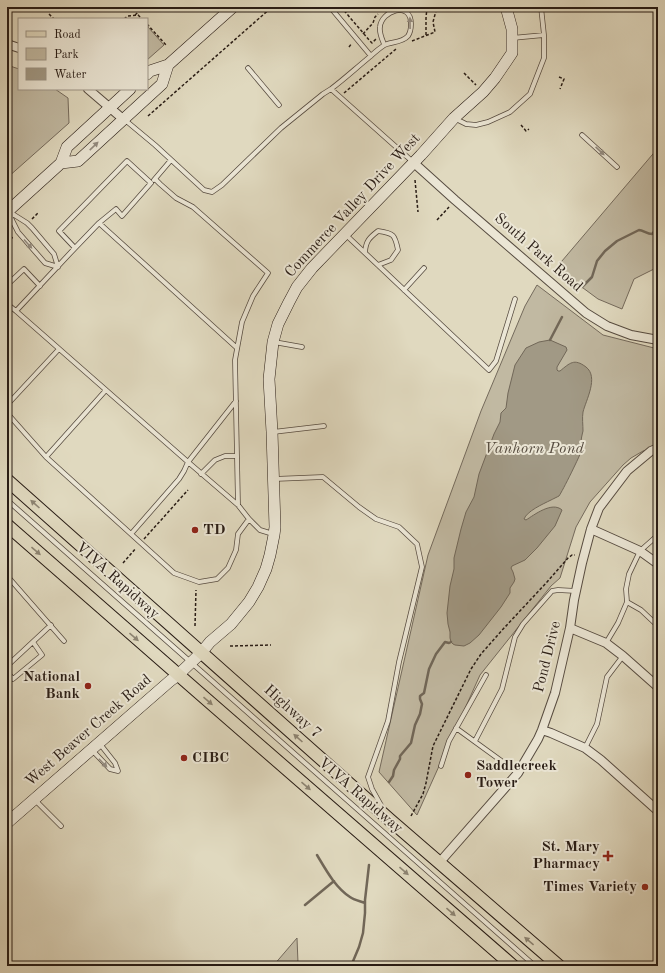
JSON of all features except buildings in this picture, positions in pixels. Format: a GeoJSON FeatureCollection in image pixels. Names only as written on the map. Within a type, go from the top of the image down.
{"type":"FeatureCollection","features":[{"type":"Feature","properties":{"kind":"main road","name":"Highway 7"},"geometry":{"type":"LineString","coordinates":[[7,480],[390,820],[559,966]]}},
{"type":"Feature","properties":{"kind":"main road"},"geometry":{"type":"LineString","coordinates":[[7,525],[508,964]]}},
{"type":"Feature","properties":{"kind":"street"},"geometry":{"type":"LineString","coordinates":[[148,73],[168,65],[233,7]]}},
{"type":"Feature","properties":{"kind":"street","name":"Commerce Valley Drive West"},"geometry":{"type":"LineString","coordinates":[[191,662],[210,642],[231,624],[250,602],[266,569],[270,555],[274,535],[274,479],[269,379],[273,342],[278,324],[297,287],[312,268],[414,163],[454,118],[496,78],[512,53],[512,29],[506,7]]}},
{"type":"Feature","properties":{"kind":"street"},"geometry":{"type":"LineString","coordinates":[[7,44],[18,48]]}},
{"type":"Feature","properties":{"kind":"street"},"geometry":{"type":"LineString","coordinates":[[61,163],[78,161],[162,84],[168,65]]}},
{"type":"Feature","properties":{"kind":"street"},"geometry":{"type":"LineString","coordinates":[[89,90],[123,119]]}},
{"type":"Feature","properties":{"kind":"street"},"geometry":{"type":"LineString","coordinates":[[8,212],[61,163],[67,147],[129,90]]}},
{"type":"Feature","properties":{"kind":"street","name":"South Park Road"},"geometry":{"type":"LineString","coordinates":[[414,163],[586,313],[607,326],[625,333],[658,340]]}},
{"type":"Feature","properties":{"kind":"street","name":"Pond Drive"},"geometry":{"type":"LineString","coordinates":[[439,863],[518,773],[542,730],[555,692],[570,628],[582,563],[599,508],[627,471],[658,448]]}},
{"type":"Feature","properties":{"kind":"street"},"geometry":{"type":"LineString","coordinates":[[592,529],[640,551],[658,564]]}},
{"type":"Feature","properties":{"kind":"street"},"geometry":{"type":"LineString","coordinates":[[570,628],[606,643],[658,687]]}},
{"type":"Feature","properties":{"kind":"street","name":"West Beaver Creek Road"},"geometry":{"type":"LineString","coordinates":[[8,820],[96,746],[191,662]]}},
{"type":"Feature","properties":{"kind":"street"},"geometry":{"type":"LineString","coordinates":[[542,730],[585,748],[601,760],[658,811]]}},
{"type":"Feature","properties":{"kind":"lane"},"geometry":{"type":"LineString","coordinates":[[330,7],[371,56]]}},
{"type":"Feature","properties":{"kind":"lane"},"geometry":{"type":"LineString","coordinates":[[454,118],[466,124],[476,125],[488,122],[510,112],[530,94],[544,58],[544,35],[541,7]]}},
{"type":"Feature","properties":{"kind":"lane"},"geometry":{"type":"LineString","coordinates":[[123,119],[155,145],[204,190],[212,192],[222,185],[281,128],[331,89],[384,44],[403,40],[408,36],[411,25],[410,16],[408,13],[403,10],[393,12],[386,16],[381,22],[379,29],[384,44]]}},
{"type":"Feature","properties":{"kind":"lane"},"geometry":{"type":"LineString","coordinates":[[512,38],[544,35]]}},
{"type":"Feature","properties":{"kind":"lane"},"geometry":{"type":"LineString","coordinates":[[248,68],[279,104]]}},
{"type":"Feature","properties":{"kind":"lane"},"geometry":{"type":"LineString","coordinates":[[331,89],[414,163]]}},
{"type":"Feature","properties":{"kind":"lane"},"geometry":{"type":"LineString","coordinates":[[582,135],[617,167]]}},
{"type":"Feature","properties":{"kind":"lane"},"geometry":{"type":"LineString","coordinates":[[16,311],[99,223],[116,209],[122,216],[171,160]]}},
{"type":"Feature","properties":{"kind":"lane"},"geometry":{"type":"LineString","coordinates":[[75,248],[59,231],[127,161],[151,183]]}},
{"type":"Feature","properties":{"kind":"lane"},"geometry":{"type":"LineString","coordinates":[[155,179],[176,198],[193,207],[268,273],[252,296],[242,322],[235,360],[238,505]]}},
{"type":"Feature","properties":{"kind":"lane"},"geometry":{"type":"LineString","coordinates":[[8,212],[18,232],[45,262],[58,267]]}},
{"type":"Feature","properties":{"kind":"lane"},"geometry":{"type":"LineString","coordinates":[[8,212],[28,223],[54,254],[58,267]]}},
{"type":"Feature","properties":{"kind":"lane"},"geometry":{"type":"LineString","coordinates":[[99,223],[237,348]]}},
{"type":"Feature","properties":{"kind":"lane"},"geometry":{"type":"LineString","coordinates":[[365,252],[365,247],[369,238],[378,231],[388,232],[395,238],[398,250],[391,260],[378,265]]}},
{"type":"Feature","properties":{"kind":"lane"},"geometry":{"type":"LineString","coordinates":[[345,234],[488,370],[496,361],[515,299]]}},
{"type":"Feature","properties":{"kind":"lane"},"geometry":{"type":"LineString","coordinates":[[404,290],[424,268]]}},
{"type":"Feature","properties":{"kind":"lane"},"geometry":{"type":"LineString","coordinates":[[7,285],[24,269],[40,286]]}},
{"type":"Feature","properties":{"kind":"lane"},"geometry":{"type":"LineString","coordinates":[[7,304],[238,505],[260,530],[274,535]]}},
{"type":"Feature","properties":{"kind":"lane"},"geometry":{"type":"LineString","coordinates":[[273,342],[302,347]]}},
{"type":"Feature","properties":{"kind":"lane"},"geometry":{"type":"LineString","coordinates":[[7,405],[59,349]]}},
{"type":"Feature","properties":{"kind":"lane"},"geometry":{"type":"LineString","coordinates":[[46,457],[106,390]]}},
{"type":"Feature","properties":{"kind":"lane"},"geometry":{"type":"LineString","coordinates":[[131,534],[179,479],[188,462],[236,401]]}},
{"type":"Feature","properties":{"kind":"lane"},"geometry":{"type":"LineString","coordinates":[[7,413],[46,457],[174,573],[199,582],[217,579],[228,568],[236,550],[238,534],[249,519]]}},
{"type":"Feature","properties":{"kind":"lane"},"geometry":{"type":"LineString","coordinates":[[272,432],[324,426]]}},
{"type":"Feature","properties":{"kind":"lane"},"geometry":{"type":"LineString","coordinates":[[201,474],[216,460],[225,456],[237,456]]}},
{"type":"Feature","properties":{"kind":"lane"},"geometry":{"type":"LineString","coordinates":[[274,479],[323,477],[359,507],[376,519],[399,527],[417,544],[422,567],[399,662],[388,721],[368,776],[372,789],[390,820]]}},
{"type":"Feature","properties":{"kind":"lane","name":"VIVA Rapidway"},"geometry":{"type":"LineString","coordinates":[[7,500],[535,966]]}},
{"type":"Feature","properties":{"kind":"lane"},"geometry":{"type":"LineString","coordinates":[[606,643],[618,623],[627,602],[626,588],[629,574],[640,551],[658,535]]}},
{"type":"Feature","properties":{"kind":"lane"},"geometry":{"type":"LineString","coordinates":[[7,579],[9,578],[64,641]]}},
{"type":"Feature","properties":{"kind":"lane"},"geometry":{"type":"LineString","coordinates":[[475,741],[502,689],[515,638],[523,624],[552,591],[576,591]]}},
{"type":"Feature","properties":{"kind":"lane"},"geometry":{"type":"LineString","coordinates":[[627,602],[641,610],[658,626]]}},
{"type":"Feature","properties":{"kind":"lane"},"geometry":{"type":"LineString","coordinates":[[7,666],[51,625]]}},
{"type":"Feature","properties":{"kind":"lane"},"geometry":{"type":"LineString","coordinates":[[7,672],[13,679],[42,654],[33,642]]}},
{"type":"Feature","properties":{"kind":"lane"},"geometry":{"type":"LineString","coordinates":[[585,748],[597,724],[607,677],[623,656]]}},
{"type":"Feature","properties":{"kind":"lane"},"geometry":{"type":"LineString","coordinates":[[441,766],[449,741],[486,675]]}},
{"type":"Feature","properties":{"kind":"lane"},"geometry":{"type":"LineString","coordinates":[[456,728],[518,773]]}},
{"type":"Feature","properties":{"kind":"lane"},"geometry":{"type":"LineString","coordinates":[[96,746],[115,763],[118,771],[110,769],[96,746]]}},
{"type":"Feature","properties":{"kind":"lane"},"geometry":{"type":"LineString","coordinates":[[34,799],[61,826]]}},
{"type":"Feature","properties":{"kind":"path"},"geometry":{"type":"LineString","coordinates":[[135,15],[144,7]]}},
{"type":"Feature","properties":{"kind":"path"},"geometry":{"type":"LineString","coordinates":[[148,116],[272,7]]}},
{"type":"Feature","properties":{"kind":"path"},"geometry":{"type":"LineString","coordinates":[[341,7],[363,34],[372,42],[376,40],[376,36]]}},
{"type":"Feature","properties":{"kind":"path"},"geometry":{"type":"LineString","coordinates":[[426,35],[426,18],[428,7]]}},
{"type":"Feature","properties":{"kind":"path"},"geometry":{"type":"LineString","coordinates":[[412,41],[435,32],[433,22],[437,7]]}},
{"type":"Feature","properties":{"kind":"path"},"geometry":{"type":"LineString","coordinates":[[348,47],[374,23],[379,12]]}},
{"type":"Feature","properties":{"kind":"path"},"geometry":{"type":"LineString","coordinates":[[49,14],[53,18]]}},
{"type":"Feature","properties":{"kind":"path"},"geometry":{"type":"LineString","coordinates":[[125,18],[135,15],[138,15],[141,18]]}},
{"type":"Feature","properties":{"kind":"path"},"geometry":{"type":"LineString","coordinates":[[148,25],[166,45]]}},
{"type":"Feature","properties":{"kind":"path"},"geometry":{"type":"LineString","coordinates":[[339,96],[400,47]]}},
{"type":"Feature","properties":{"kind":"path"},"geometry":{"type":"LineString","coordinates":[[464,73],[483,92]]}},
{"type":"Feature","properties":{"kind":"path"},"geometry":{"type":"LineString","coordinates":[[559,77],[564,78],[560,89]]}},
{"type":"Feature","properties":{"kind":"path"},"geometry":{"type":"LineString","coordinates":[[521,125],[526,131],[529,129]]}},
{"type":"Feature","properties":{"kind":"path"},"geometry":{"type":"LineString","coordinates":[[415,180],[418,212]]}},
{"type":"Feature","properties":{"kind":"path"},"geometry":{"type":"LineString","coordinates":[[438,220],[455,200]]}},
{"type":"Feature","properties":{"kind":"path"},"geometry":{"type":"LineString","coordinates":[[123,562],[188,490]]}},
{"type":"Feature","properties":{"kind":"path"},"geometry":{"type":"LineString","coordinates":[[195,626],[196,590]]}},
{"type":"Feature","properties":{"kind":"path"},"geometry":{"type":"LineString","coordinates":[[230,646],[271,645]]}},
{"type":"Feature","properties":{"kind":"green space"},"geometry":{"type":"Polygon","coordinates":[[[148,27],[164,45],[148,59],[148,27]]]}},
{"type":"Feature","properties":{"kind":"green space"},"geometry":{"type":"Polygon","coordinates":[[[7,65],[18,69],[18,90],[56,90],[68,98],[69,123],[7,178],[7,65]]]}},
{"type":"Feature","properties":{"kind":"green space"},"geometry":{"type":"Polygon","coordinates":[[[658,148],[658,267],[634,279],[622,309],[598,299],[556,268],[658,148]]]}},
{"type":"Feature","properties":{"kind":"green space"},"geometry":{"type":"Polygon","coordinates":[[[537,285],[603,335],[658,349],[658,443],[631,458],[590,502],[576,527],[560,578],[551,586],[480,675],[417,815],[379,772],[428,555],[481,411],[525,306],[537,285]]]}},
{"type":"Feature","properties":{"kind":"green space"},"geometry":{"type":"Polygon","coordinates":[[[297,938],[298,963],[301,966],[273,966],[297,938]]]}},
{"type":"Feature","properties":{"kind":"water","name":"Vanhorn Pond"},"geometry":{"type":"Polygon","coordinates":[[[550,340],[566,347],[567,350],[557,367],[558,371],[575,362],[582,364],[590,371],[592,382],[583,412],[583,431],[581,438],[582,449],[559,496],[532,511],[524,519],[526,520],[538,512],[548,508],[558,508],[562,510],[555,526],[525,560],[512,566],[511,568],[515,579],[510,588],[510,593],[479,635],[464,646],[455,645],[451,642],[450,638],[447,613],[450,586],[454,569],[454,558],[466,512],[474,497],[479,474],[500,422],[501,413],[506,408],[515,365],[526,348],[539,342],[550,340]]]}},
{"type":"Feature","properties":{"kind":"waterway"},"geometry":{"type":"LineString","coordinates":[[582,287],[592,277],[597,261],[605,251],[617,241],[639,230],[652,234],[658,227]]}},
{"type":"Feature","properties":{"kind":"waterway"},"geometry":{"type":"LineString","coordinates":[[550,340],[562,317]]}},
{"type":"Feature","properties":{"kind":"waterway"},"geometry":{"type":"LineString","coordinates":[[389,782],[393,776],[400,756],[411,743],[422,704],[420,696],[424,693],[429,669],[436,654],[445,642],[451,642]]}},
{"type":"Feature","properties":{"kind":"waterway"},"geometry":{"type":"LineString","coordinates":[[317,855],[331,878],[340,888],[355,900],[365,903]]}},
{"type":"Feature","properties":{"kind":"waterway"},"geometry":{"type":"LineString","coordinates":[[351,966],[363,933],[369,865]]}},
{"type":"Feature","properties":{"kind":"waterway"},"geometry":{"type":"LineString","coordinates":[[305,905],[334,881]]}},
{"type":"Feature","properties":{"kind":"place","name":"TD"},"geometry":{"type":"Point","coordinates":[195,530]}},
{"type":"Feature","properties":{"kind":"place","name":"National Bank"},"geometry":{"type":"Point","coordinates":[88,686]}},
{"type":"Feature","properties":{"kind":"place","name":"CIBC"},"geometry":{"type":"Point","coordinates":[184,758]}},
{"type":"Feature","properties":{"kind":"place","name":"Saddlecreek Tower"},"geometry":{"type":"Point","coordinates":[468,775]}},
{"type":"Feature","properties":{"kind":"place","name":"St. Mary Pharmacy"},"geometry":{"type":"Point","coordinates":[608,856]}},
{"type":"Feature","properties":{"kind":"place","name":"Times Variety"},"geometry":{"type":"Point","coordinates":[645,887]}}]}
